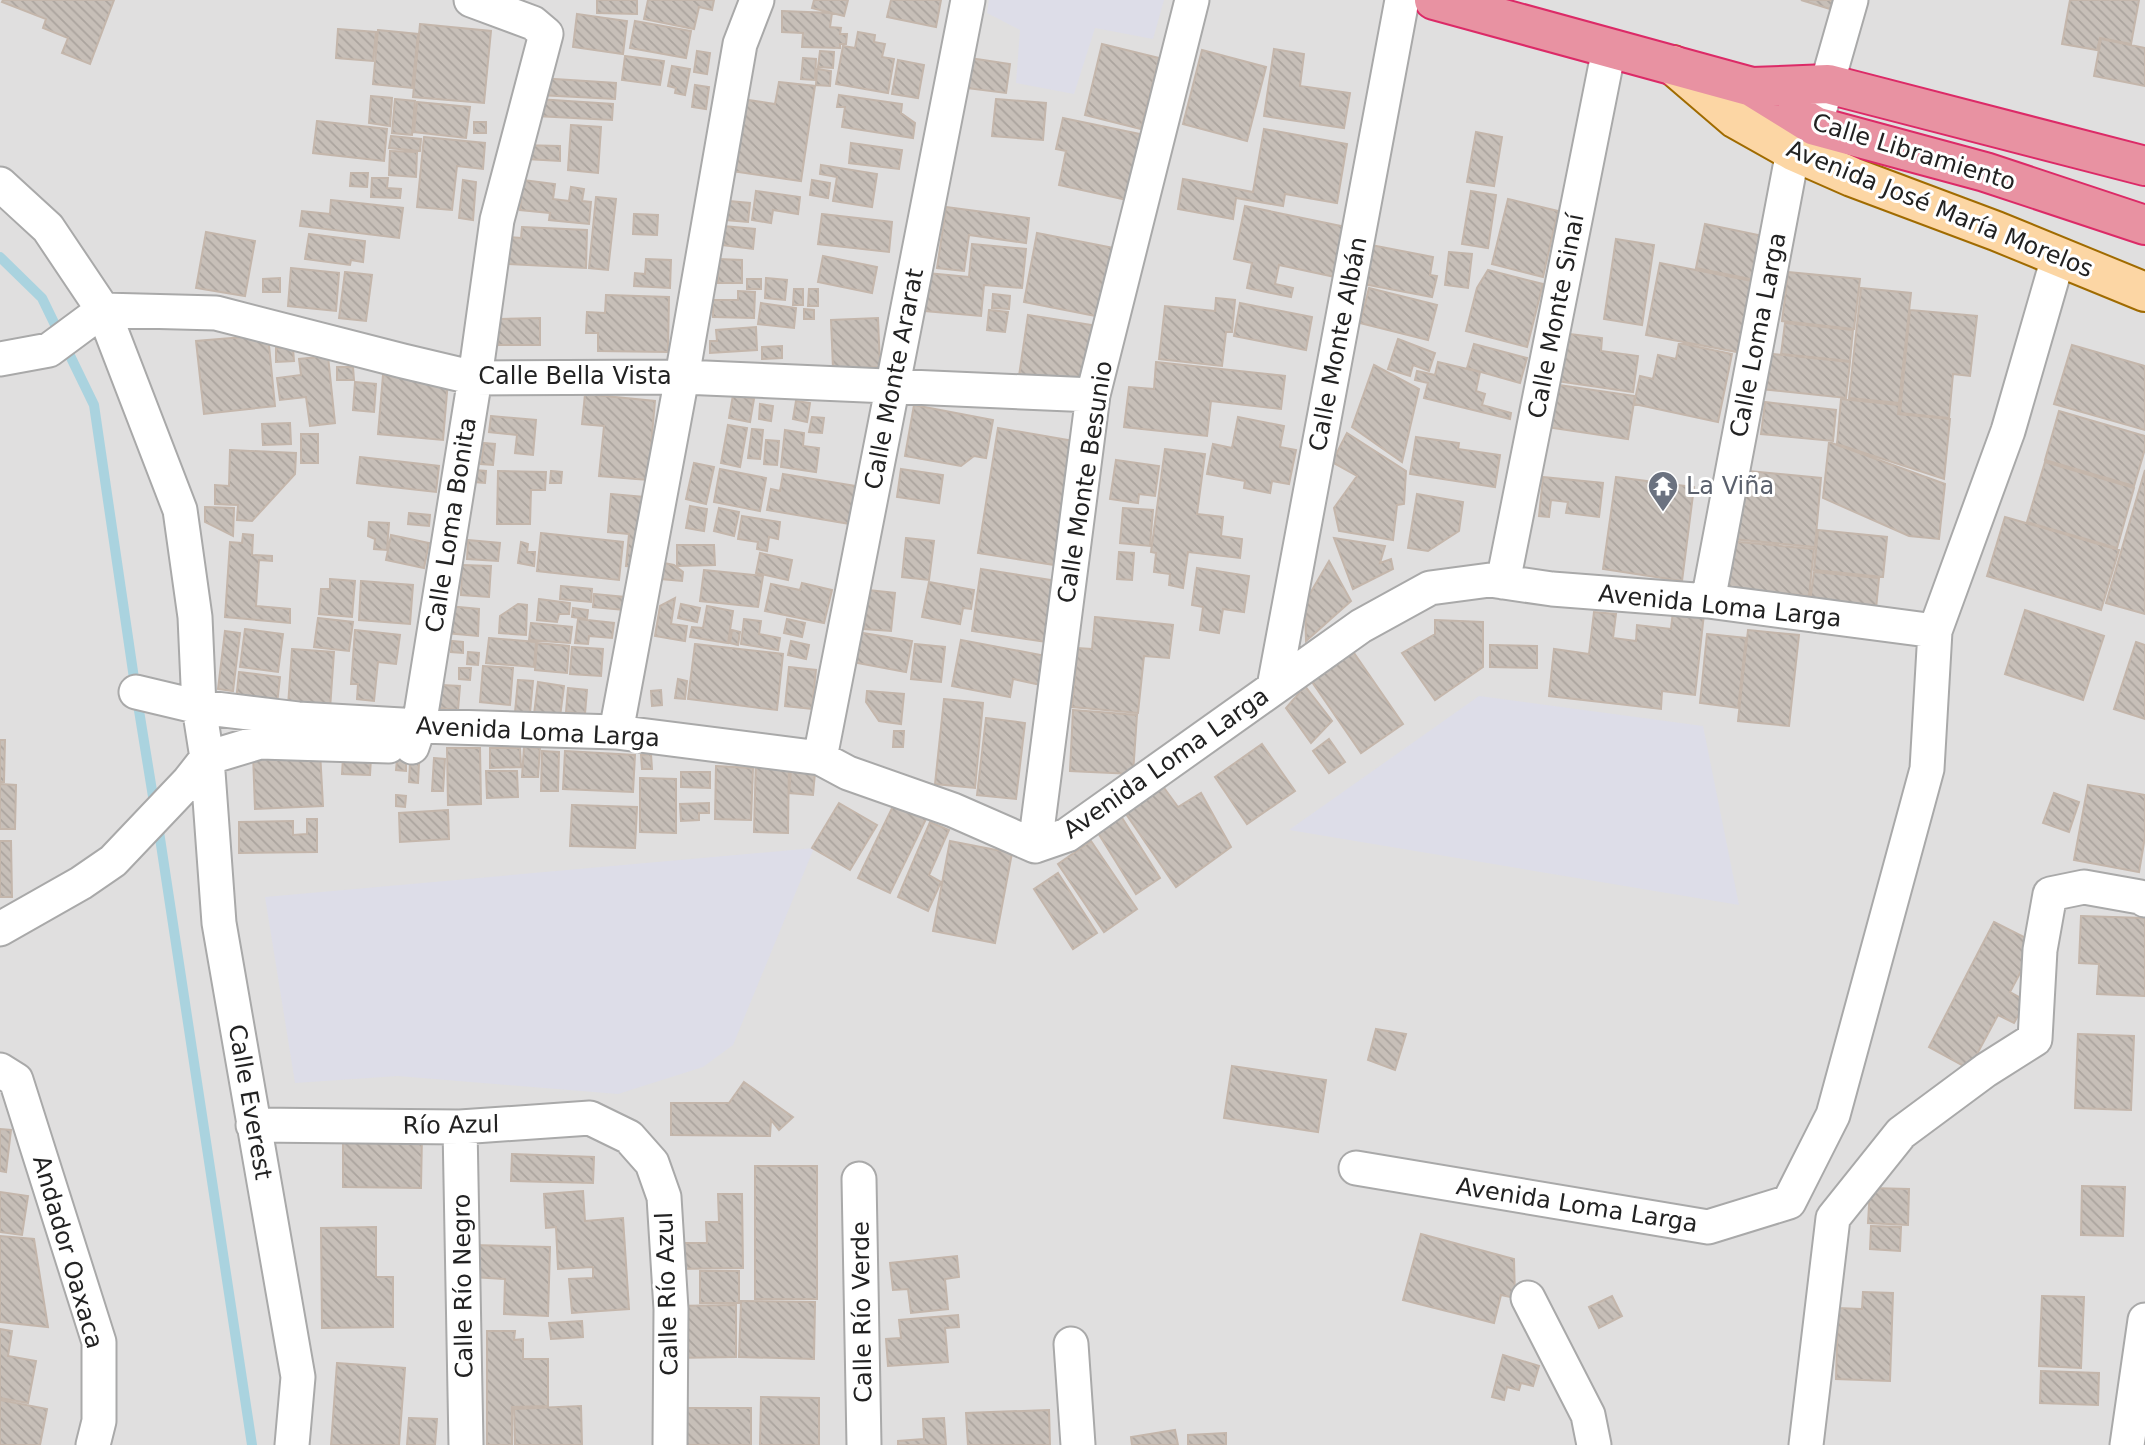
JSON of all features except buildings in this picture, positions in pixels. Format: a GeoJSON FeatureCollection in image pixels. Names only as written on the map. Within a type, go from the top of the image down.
{"type":"FeatureCollection","features":[{"type":"Feature","properties":{"kind":"highway"},"geometry":{"type":"LineString","coordinates":[[1434,0],[1752,87]]}},
{"type":"Feature","properties":{"kind":"highway","name":"Calle Libramiento"},"geometry":{"type":"LineString","coordinates":[[1752,87],[1828,84],[2145,166]]}},
{"type":"Feature","properties":{"kind":"highway","name":"Calle Libramiento"},"geometry":{"type":"LineString","coordinates":[[1752,87],[1804,139],[1985,172],[2145,225]]}},
{"type":"Feature","properties":{"kind":"main road","name":"Avenida José María Morelos"},"geometry":{"type":"LineString","coordinates":[[1673,65],[1736,119],[1804,139],[1852,177],[1973,222],[2145,292]]}},
{"type":"Feature","properties":{"kind":"street","name":"Calle Loma Bonita"},"geometry":{"type":"LineString","coordinates":[[415,736],[475,378],[498,220],[546,34],[533,23],[471,0]]}},
{"type":"Feature","properties":{"kind":"street"},"geometry":{"type":"LineString","coordinates":[[616,732],[740,44],[757,0]]}},
{"type":"Feature","properties":{"kind":"street","name":"Calle Monte Ararat"},"geometry":{"type":"LineString","coordinates":[[820,758],[968,0]]}},
{"type":"Feature","properties":{"kind":"street","name":"Calle Monte Besunio"},"geometry":{"type":"LineString","coordinates":[[1035,846],[1093,395],[1192,0]]}},
{"type":"Feature","properties":{"kind":"street","name":"Calle Monte Albán"},"geometry":{"type":"LineString","coordinates":[[1275,687],[1402,0]]}},
{"type":"Feature","properties":{"kind":"street","name":"Calle Loma Larga"},"geometry":{"type":"LineString","coordinates":[[1708,601],[1804,139],[1828,84],[1851,0]]}},
{"type":"Feature","properties":{"kind":"street","name":"Calle Monte Sinaí"},"geometry":{"type":"LineString","coordinates":[[1503,582],[1609,49]]}},
{"type":"Feature","properties":{"kind":"street"},"geometry":{"type":"LineString","coordinates":[[0,184],[48,229],[103,310],[49,350],[0,359]]}},
{"type":"Feature","properties":{"kind":"street","name":"Avenida Loma Larga"},"geometry":{"type":"LineString","coordinates":[[1356,1168],[1708,1227],[1790,1202],[1833,1115],[1927,769],[1935,631],[2008,430],[2058,258]]}},
{"type":"Feature","properties":{"kind":"street","name":"Calle Bella Vista"},"geometry":{"type":"LineString","coordinates":[[103,310],[216,313],[475,378],[682,377],[1093,395]]}},
{"type":"Feature","properties":{"kind":"street","name":"Calle Everest"},"geometry":{"type":"LineString","coordinates":[[103,310],[180,510],[195,617],[200,743],[219,923],[298,1377],[292,1445]]}},
{"type":"Feature","properties":{"kind":"street","name":"Avenida Loma Larga"},"geometry":{"type":"LineString","coordinates":[[139,705],[200,743],[616,732],[820,758],[848,773],[953,810],[1035,846],[1067,835],[1361,626],[1430,588],[1490,580],[1552,589],[1708,601],[1935,631]]}},
{"type":"Feature","properties":{"kind":"street","name":"Avenida Loma Larga"},"geometry":{"type":"LineString","coordinates":[[200,743],[298,719],[415,736]]}},
{"type":"Feature","properties":{"kind":"street"},"geometry":{"type":"LineString","coordinates":[[0,929],[81,883],[113,861],[200,743]]}},
{"type":"Feature","properties":{"kind":"street"},"geometry":{"type":"LineString","coordinates":[[1806,1445],[1833,1218],[1901,1133],[1986,1070],[2035,1039],[2040,950],[2050,894],[2084,887],[2145,900]]}},
{"type":"Feature","properties":{"kind":"street","name":"Andador Oaxaca"},"geometry":{"type":"LineString","coordinates":[[0,1070],[16,1080],[99,1342],[99,1421],[93,1445]]}},
{"type":"Feature","properties":{"kind":"street","name":"Río Azul"},"geometry":{"type":"LineString","coordinates":[[253,1125],[460,1127],[590,1118],[629,1137],[640,1149]]}},
{"type":"Feature","properties":{"kind":"street","name":"Calle Río Negro"},"geometry":{"type":"LineString","coordinates":[[460,1127],[466,1445]]}},
{"type":"Feature","properties":{"kind":"street","name":"Calle Río Azul"},"geometry":{"type":"LineString","coordinates":[[640,1149],[652,1163],[664,1196],[671,1309],[670,1445]]}},
{"type":"Feature","properties":{"kind":"street","name":"Calle Río Verde"},"geometry":{"type":"LineString","coordinates":[[859,1179],[864,1445]]}},
{"type":"Feature","properties":{"kind":"street"},"geometry":{"type":"LineString","coordinates":[[1528,1298],[1588,1415],[1594,1445]]}},
{"type":"Feature","properties":{"kind":"street"},"geometry":{"type":"LineString","coordinates":[[2127,1445],[2145,1320]]}},
{"type":"Feature","properties":{"kind":"street"},"geometry":{"type":"LineString","coordinates":[[1071,1344],[1078,1445]]}},
{"type":"Feature","properties":{"kind":"shaded area"},"geometry":{"type":"Polygon","coordinates":[[[0,0],[2145,0],[2145,1445],[0,1445],[0,0]]]}},
{"type":"Feature","properties":{"kind":"shaded area"},"geometry":{"type":"Polygon","coordinates":[[[989,0],[1164,0],[1153,39],[1095,28],[1074,94],[1016,83],[1020,30],[987,13],[989,0]]]}},
{"type":"Feature","properties":{"kind":"shaded area"},"geometry":{"type":"Polygon","coordinates":[[[1479,696],[1703,726],[1739,905],[1289,830],[1479,696]]]}},
{"type":"Feature","properties":{"kind":"shaded area"},"geometry":{"type":"Polygon","coordinates":[[[814,848],[733,1045],[703,1067],[618,1094],[398,1076],[295,1083],[265,897],[814,848]]]}},
{"type":"Feature","properties":{"kind":"waterway"},"geometry":{"type":"LineString","coordinates":[[0,257],[42,298],[94,405],[155,809]]}},
{"type":"Feature","properties":{"kind":"waterway"},"geometry":{"type":"LineString","coordinates":[[158,825],[252,1445]]}},
{"type":"Feature","properties":{"kind":"place","name":"La Viña"},"geometry":{"type":"Point","coordinates":[1663,513]}}]}
